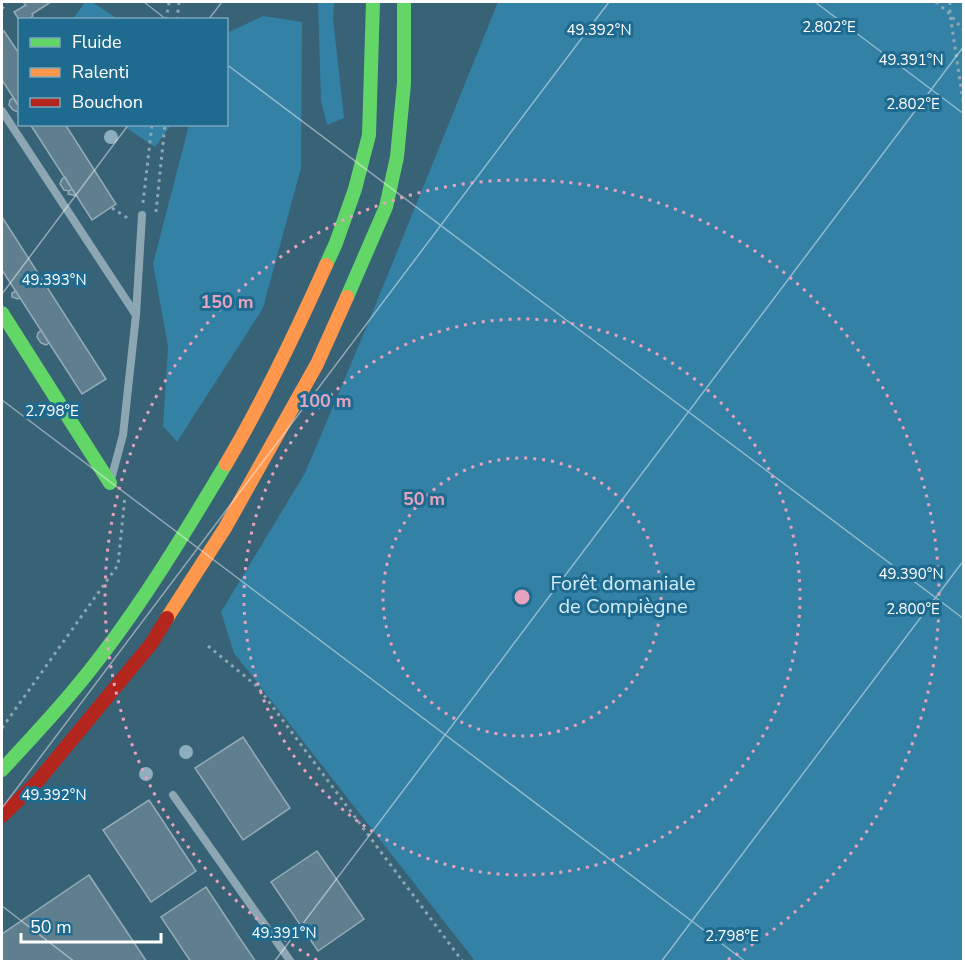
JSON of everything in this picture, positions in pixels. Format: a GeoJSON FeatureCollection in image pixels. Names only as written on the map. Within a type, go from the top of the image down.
{"type":"FeatureCollection","features":[{"type":"Feature","properties":{"kind":"main road"},"geometry":{"type":"LineString","coordinates":[[2,770],[101,656],[165,565],[242,437],[295,334],[336,243],[355,189],[369,135],[373,2]]}},
{"type":"Feature","properties":{"kind":"main road"},"geometry":{"type":"LineString","coordinates":[[2,816],[37,782],[151,644],[225,528],[317,364],[386,207],[397,157],[404,83],[404,2]]}},
{"type":"Feature","properties":{"kind":"main road"},"geometry":{"type":"LineString","coordinates":[[2,314],[110,483]]}},
{"type":"Feature","properties":{"kind":"lane"},"geometry":{"type":"LineString","coordinates":[[2,111],[136,315]]}},
{"type":"Feature","properties":{"kind":"lane"},"geometry":{"type":"LineString","coordinates":[[110,483],[123,435],[136,315],[142,218]]}},
{"type":"Feature","properties":{"kind":"lane"},"geometry":{"type":"LineString","coordinates":[[173,795],[291,962]]}},
{"type":"Feature","properties":{"kind":"path"},"geometry":{"type":"LineString","coordinates":[[2,9],[7,2]]}},
{"type":"Feature","properties":{"kind":"path"},"geometry":{"type":"LineString","coordinates":[[166,18],[169,2]]}},
{"type":"Feature","properties":{"kind":"path"},"geometry":{"type":"LineString","coordinates":[[177,18],[179,2]]}},
{"type":"Feature","properties":{"kind":"path"},"geometry":{"type":"LineString","coordinates":[[936,2],[963,31]]}},
{"type":"Feature","properties":{"kind":"path"},"geometry":{"type":"LineString","coordinates":[[950,2],[963,108]]}},
{"type":"Feature","properties":{"kind":"path"},"geometry":{"type":"LineString","coordinates":[[112,208],[131,220],[142,218],[152,126]]}},
{"type":"Feature","properties":{"kind":"path"},"geometry":{"type":"LineString","coordinates":[[208,646],[258,687],[463,962]]}},
{"type":"Feature","properties":{"kind":"green space"},"geometry":{"type":"Polygon","coordinates":[[[85,2],[92,2],[116,18],[74,18],[85,2]]]}},
{"type":"Feature","properties":{"kind":"green space"},"geometry":{"type":"Polygon","coordinates":[[[318,2],[334,2],[333,18],[344,118],[327,125],[321,101],[318,2]]]}},
{"type":"Feature","properties":{"kind":"green space","name":"Forêt domaniale de Compiègne"},"geometry":{"type":"Polygon","coordinates":[[[498,2],[963,2],[963,961],[475,961],[234,653],[221,612],[305,473],[498,2]]]}},
{"type":"Feature","properties":{"kind":"green space"},"geometry":{"type":"Polygon","coordinates":[[[263,16],[302,22],[301,168],[263,308],[177,442],[163,426],[168,346],[153,264],[189,126],[228,126],[228,33],[263,16]]]}},
{"type":"Feature","properties":{"kind":"green space"},"geometry":{"type":"Polygon","coordinates":[[[124,126],[170,126],[155,147],[124,126]]]}},
{"type":"Feature","properties":{"kind":"building"},"geometry":{"type":"Polygon","coordinates":[[[23,2],[51,2],[32,14],[30,18],[18,18],[14,12],[26,5],[23,2]]]}},
{"type":"Feature","properties":{"kind":"building"},"geometry":{"type":"Polygon","coordinates":[[[4,31],[18,52],[18,105],[2,80],[2,33],[4,31]]]}},
{"type":"Feature","properties":{"kind":"building"},"geometry":{"type":"Polygon","coordinates":[[[13,98],[18,105],[18,112],[9,105],[13,98]]]}},
{"type":"Feature","properties":{"kind":"building"},"geometry":{"type":"Polygon","coordinates":[[[31,126],[66,126],[116,204],[92,220],[31,126]]]}},
{"type":"Feature","properties":{"kind":"building"},"geometry":{"type":"Polygon","coordinates":[[[65,177],[72,189],[69,191],[64,190],[60,184],[65,177]]]}},
{"type":"Feature","properties":{"kind":"building"},"geometry":{"type":"Polygon","coordinates":[[[72,189],[77,196],[68,194],[72,189]]]}},
{"type":"Feature","properties":{"kind":"building"},"geometry":{"type":"Polygon","coordinates":[[[2,217],[106,379],[82,394],[2,270],[2,217]]]}},
{"type":"Feature","properties":{"kind":"building"},"geometry":{"type":"Polygon","coordinates":[[[16,291],[20,298],[18,299],[12,297],[12,293],[16,291]]]}},
{"type":"Feature","properties":{"kind":"building"},"geometry":{"type":"Polygon","coordinates":[[[41,330],[49,343],[46,345],[41,343],[37,337],[41,330]]]}},
{"type":"Feature","properties":{"kind":"building"},"geometry":{"type":"Polygon","coordinates":[[[243,737],[290,808],[243,840],[195,768],[243,737]]]}},
{"type":"Feature","properties":{"kind":"building"},"geometry":{"type":"Polygon","coordinates":[[[149,800],[196,871],[151,902],[103,830],[149,800]]]}},
{"type":"Feature","properties":{"kind":"building"},"geometry":{"type":"Polygon","coordinates":[[[317,851],[364,919],[318,951],[271,882],[317,851]]]}},
{"type":"Feature","properties":{"kind":"building"},"geometry":{"type":"Polygon","coordinates":[[[89,875],[147,962],[2,962],[2,934],[89,875]]]}},
{"type":"Feature","properties":{"kind":"building"},"geometry":{"type":"Polygon","coordinates":[[[206,887],[256,962],[191,962],[161,917],[206,887]]]}},
{"type":"Feature","properties":{"kind":"traffic: fast"},"geometry":{"type":"LineString","coordinates":[[326,265],[355,189],[369,135],[373,2]]}},
{"type":"Feature","properties":{"kind":"traffic: fast"},"geometry":{"type":"LineString","coordinates":[[347,297],[386,207],[397,157],[404,83],[404,2]]}},
{"type":"Feature","properties":{"kind":"traffic: fast"},"geometry":{"type":"LineString","coordinates":[[2,313],[110,483]]}},
{"type":"Feature","properties":{"kind":"traffic: fast"},"geometry":{"type":"LineString","coordinates":[[2,770],[90,671],[118,633],[166,562],[226,464]]}},
{"type":"Feature","properties":{"kind":"traffic: slow"},"geometry":{"type":"LineString","coordinates":[[226,464],[279,366],[326,265]]}},
{"type":"Feature","properties":{"kind":"traffic: slow"},"geometry":{"type":"LineString","coordinates":[[167,618],[225,528],[317,364],[347,297]]}},
{"type":"Feature","properties":{"kind":"traffic: jam"},"geometry":{"type":"LineString","coordinates":[[2,816],[37,782],[151,644],[167,618]]}}]}
